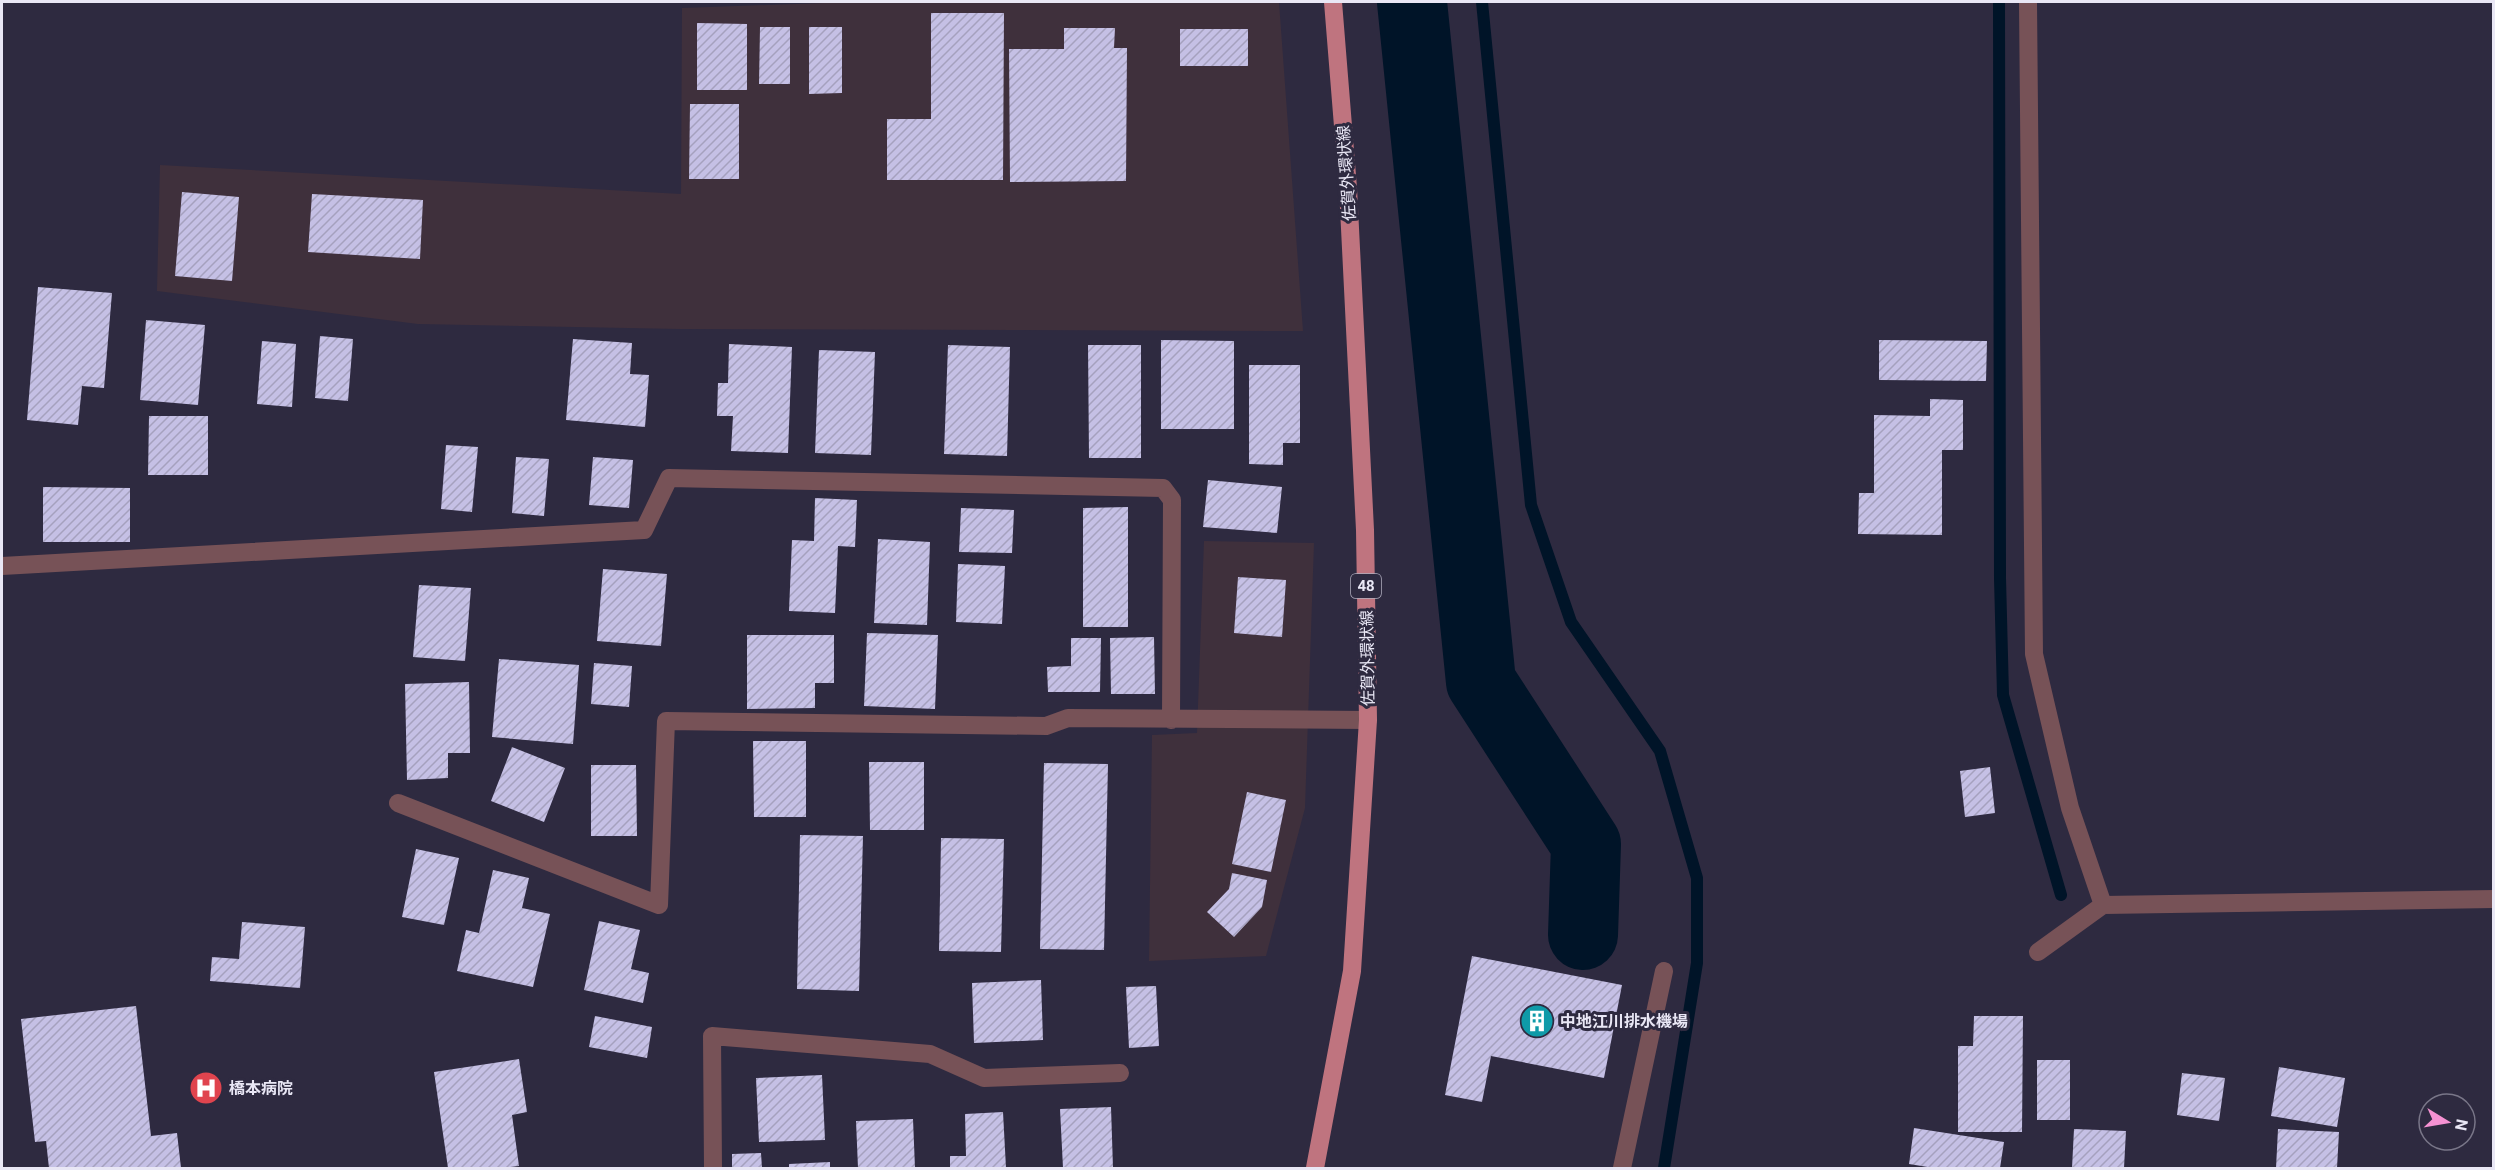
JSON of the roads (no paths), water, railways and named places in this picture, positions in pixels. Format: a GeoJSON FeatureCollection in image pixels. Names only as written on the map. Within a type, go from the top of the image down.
{"type":"FeatureCollection","features":[{"type":"Feature","properties":{"kind":"main road","name":"佐賀外環状線"},"geometry":{"type":"LineString","coordinates":[[1315,1168],[1352,971],[1368,720],[1362,471],[1348,188],[1333,2]]}},
{"type":"Feature","properties":{"kind":"street"},"geometry":{"type":"LineString","coordinates":[[2028,2],[2034,654],[2070,808],[2103,905]]}},
{"type":"Feature","properties":{"kind":"street"},"geometry":{"type":"LineString","coordinates":[[2,566],[644,530],[669,478],[1163,488],[1172,500],[1171,720]]}},
{"type":"Feature","properties":{"kind":"street"},"geometry":{"type":"LineString","coordinates":[[398,803],[659,905],[666,721],[1046,726],[1068,718],[1368,720]]}},
{"type":"Feature","properties":{"kind":"street"},"geometry":{"type":"LineString","coordinates":[[2038,952],[2103,905],[2493,899]]}},
{"type":"Feature","properties":{"kind":"street"},"geometry":{"type":"LineString","coordinates":[[1622,1168],[1664,971]]}},
{"type":"Feature","properties":{"kind":"street"},"geometry":{"type":"LineString","coordinates":[[713,1168],[712,1036],[930,1054],[984,1078],[1120,1073]]}},
{"type":"Feature","properties":{"kind":"waterway"},"geometry":{"type":"LineString","coordinates":[[1412,2],[1481,682],[1586,844],[1583,935]]}},
{"type":"Feature","properties":{"kind":"waterway"},"geometry":{"type":"LineString","coordinates":[[1482,2],[1531,505],[1571,622],[1660,751],[1697,878],[1697,963],[1664,1168]]}},
{"type":"Feature","properties":{"kind":"waterway"},"geometry":{"type":"LineString","coordinates":[[1999,2],[2000,578],[2003,695],[2061,895]]}},
{"type":"Feature","properties":{"kind":"place","name":"中地江川排水機場"},"geometry":{"type":"Point","coordinates":[1537,1021]}},
{"type":"Feature","properties":{"kind":"place","name":"橋本病院"},"geometry":{"type":"Point","coordinates":[206,1088]}}]}
